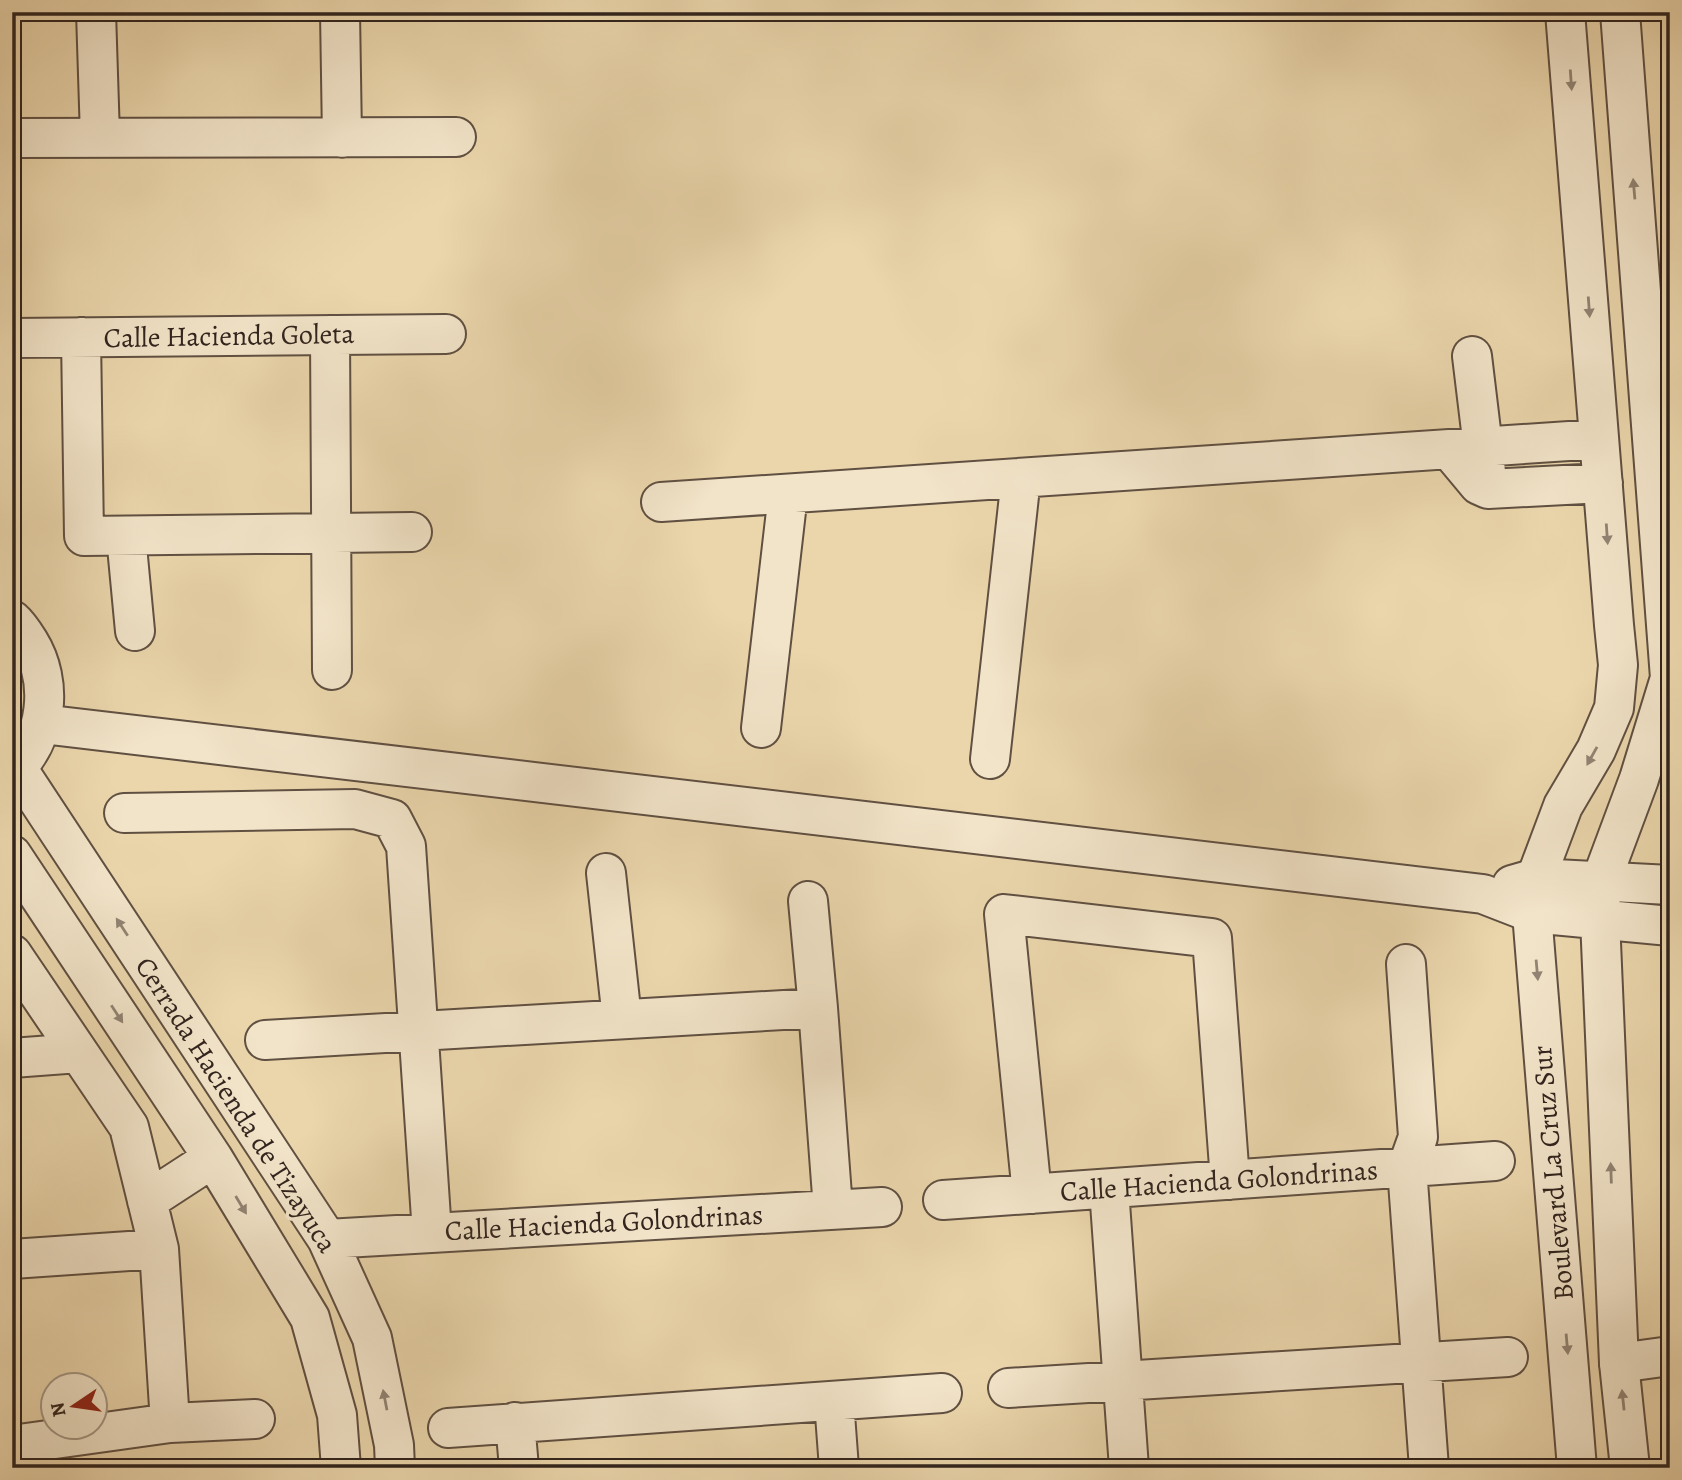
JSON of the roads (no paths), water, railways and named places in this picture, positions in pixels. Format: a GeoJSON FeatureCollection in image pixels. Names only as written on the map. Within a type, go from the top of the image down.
{"type":"FeatureCollection","features":[{"type":"Feature","properties":{"kind":"street"},"geometry":{"type":"LineString","coordinates":[[96,12],[100,137]]}},
{"type":"Feature","properties":{"kind":"street"},"geometry":{"type":"LineString","coordinates":[[340,12],[342,138]]}},
{"type":"Feature","properties":{"kind":"street"},"geometry":{"type":"LineString","coordinates":[[1534,895],[1563,806],[1596,750],[1614,708],[1618,665],[1566,12]]}},
{"type":"Feature","properties":{"kind":"street","name":"Boulevard La Cruz Sur"},"geometry":{"type":"LineString","coordinates":[[1620,12],[1654,238],[1670,678],[1639,779],[1601,881],[1600,919],[1619,1363],[1630,1468]]}},
{"type":"Feature","properties":{"kind":"street"},"geometry":{"type":"LineString","coordinates":[[12,138],[456,137]]}},
{"type":"Feature","properties":{"kind":"street","name":"Calle Hacienda Goleta"},"geometry":{"type":"LineString","coordinates":[[12,338],[446,334]]}},
{"type":"Feature","properties":{"kind":"street"},"geometry":{"type":"LineString","coordinates":[[330,335],[331,670]]}},
{"type":"Feature","properties":{"kind":"street"},"geometry":{"type":"LineString","coordinates":[[81,337],[84,536],[412,532]]}},
{"type":"Feature","properties":{"kind":"street"},"geometry":{"type":"LineString","coordinates":[[1472,356],[1466,448],[1479,485],[1488,489],[1603,483]]}},
{"type":"Feature","properties":{"kind":"street"},"geometry":{"type":"LineString","coordinates":[[661,502],[1599,439]]}},
{"type":"Feature","properties":{"kind":"street"},"geometry":{"type":"LineString","coordinates":[[990,759],[1021,478]]}},
{"type":"Feature","properties":{"kind":"street"},"geometry":{"type":"LineString","coordinates":[[761,728],[788,494]]}},
{"type":"Feature","properties":{"kind":"street"},"geometry":{"type":"LineString","coordinates":[[126,536],[135,631]]}},
{"type":"Feature","properties":{"kind":"street"},"geometry":{"type":"LineString","coordinates":[[12,620],[37,654],[45,689],[42,723],[27,755],[15,770]]}},
{"type":"Feature","properties":{"kind":"street"},"geometry":{"type":"LineString","coordinates":[[42,723],[1483,894],[1534,895],[1601,881],[1670,885]]}},
{"type":"Feature","properties":{"kind":"street","name":"Cerrada Hacienda de Tizayuca"},"geometry":{"type":"LineString","coordinates":[[15,770],[327,1239],[372,1338],[394,1445],[395,1468]]}},
{"type":"Feature","properties":{"kind":"street"},"geometry":{"type":"LineString","coordinates":[[124,813],[355,810],[392,819],[406,846],[432,1233]]}},
{"type":"Feature","properties":{"kind":"street","name":"Cerrada Hacienda de Tizayuca"},"geometry":{"type":"LineString","coordinates":[[12,855],[213,1158],[310,1318],[337,1415],[341,1468]]}},
{"type":"Feature","properties":{"kind":"street"},"geometry":{"type":"LineString","coordinates":[[606,873],[622,1019]]}},
{"type":"Feature","properties":{"kind":"street"},"geometry":{"type":"LineString","coordinates":[[1534,895],[1600,919],[1670,926]]}},
{"type":"Feature","properties":{"kind":"street","name":"Boulevard La Cruz Sur"},"geometry":{"type":"LineString","coordinates":[[1534,895],[1577,1468]]}},
{"type":"Feature","properties":{"kind":"street"},"geometry":{"type":"LineString","coordinates":[[808,901],[833,1209]]}},
{"type":"Feature","properties":{"kind":"street"},"geometry":{"type":"LineString","coordinates":[[1032,1194],[1004,914],[1212,937],[1230,1180]]}},
{"type":"Feature","properties":{"kind":"street"},"geometry":{"type":"LineString","coordinates":[[12,954],[129,1127],[159,1249],[170,1423]]}},
{"type":"Feature","properties":{"kind":"street"},"geometry":{"type":"LineString","coordinates":[[1406,964],[1418,1137],[1407,1167],[1429,1468]]}},
{"type":"Feature","properties":{"kind":"street"},"geometry":{"type":"LineString","coordinates":[[265,1040],[818,1008]]}},
{"type":"Feature","properties":{"kind":"street"},"geometry":{"type":"LineString","coordinates":[[12,1058],[79,1053]]}},
{"type":"Feature","properties":{"kind":"street"},"geometry":{"type":"LineString","coordinates":[[147,1201],[213,1158]]}},
{"type":"Feature","properties":{"kind":"street","name":"Calle Hacienda Golondrinas"},"geometry":{"type":"LineString","coordinates":[[943,1200],[1495,1161]]}},
{"type":"Feature","properties":{"kind":"street"},"geometry":{"type":"LineString","coordinates":[[1108,1189],[1129,1468]]}},
{"type":"Feature","properties":{"kind":"street","name":"Calle Hacienda Golondrinas"},"geometry":{"type":"LineString","coordinates":[[327,1239],[882,1207]]}},
{"type":"Feature","properties":{"kind":"street"},"geometry":{"type":"LineString","coordinates":[[12,1259],[159,1249]]}},
{"type":"Feature","properties":{"kind":"street"},"geometry":{"type":"LineString","coordinates":[[1619,1363],[1670,1356]]}},
{"type":"Feature","properties":{"kind":"street"},"geometry":{"type":"LineString","coordinates":[[1008,1388],[1508,1357]]}},
{"type":"Feature","properties":{"kind":"street"},"geometry":{"type":"LineString","coordinates":[[447,1428],[942,1393]]}},
{"type":"Feature","properties":{"kind":"street"},"geometry":{"type":"LineString","coordinates":[[834,1401],[839,1468]]}},
{"type":"Feature","properties":{"kind":"street"},"geometry":{"type":"LineString","coordinates":[[12,1445],[170,1423],[256,1419]]}},
{"type":"Feature","properties":{"kind":"street"},"geometry":{"type":"LineString","coordinates":[[515,1422],[519,1468]]}}]}
